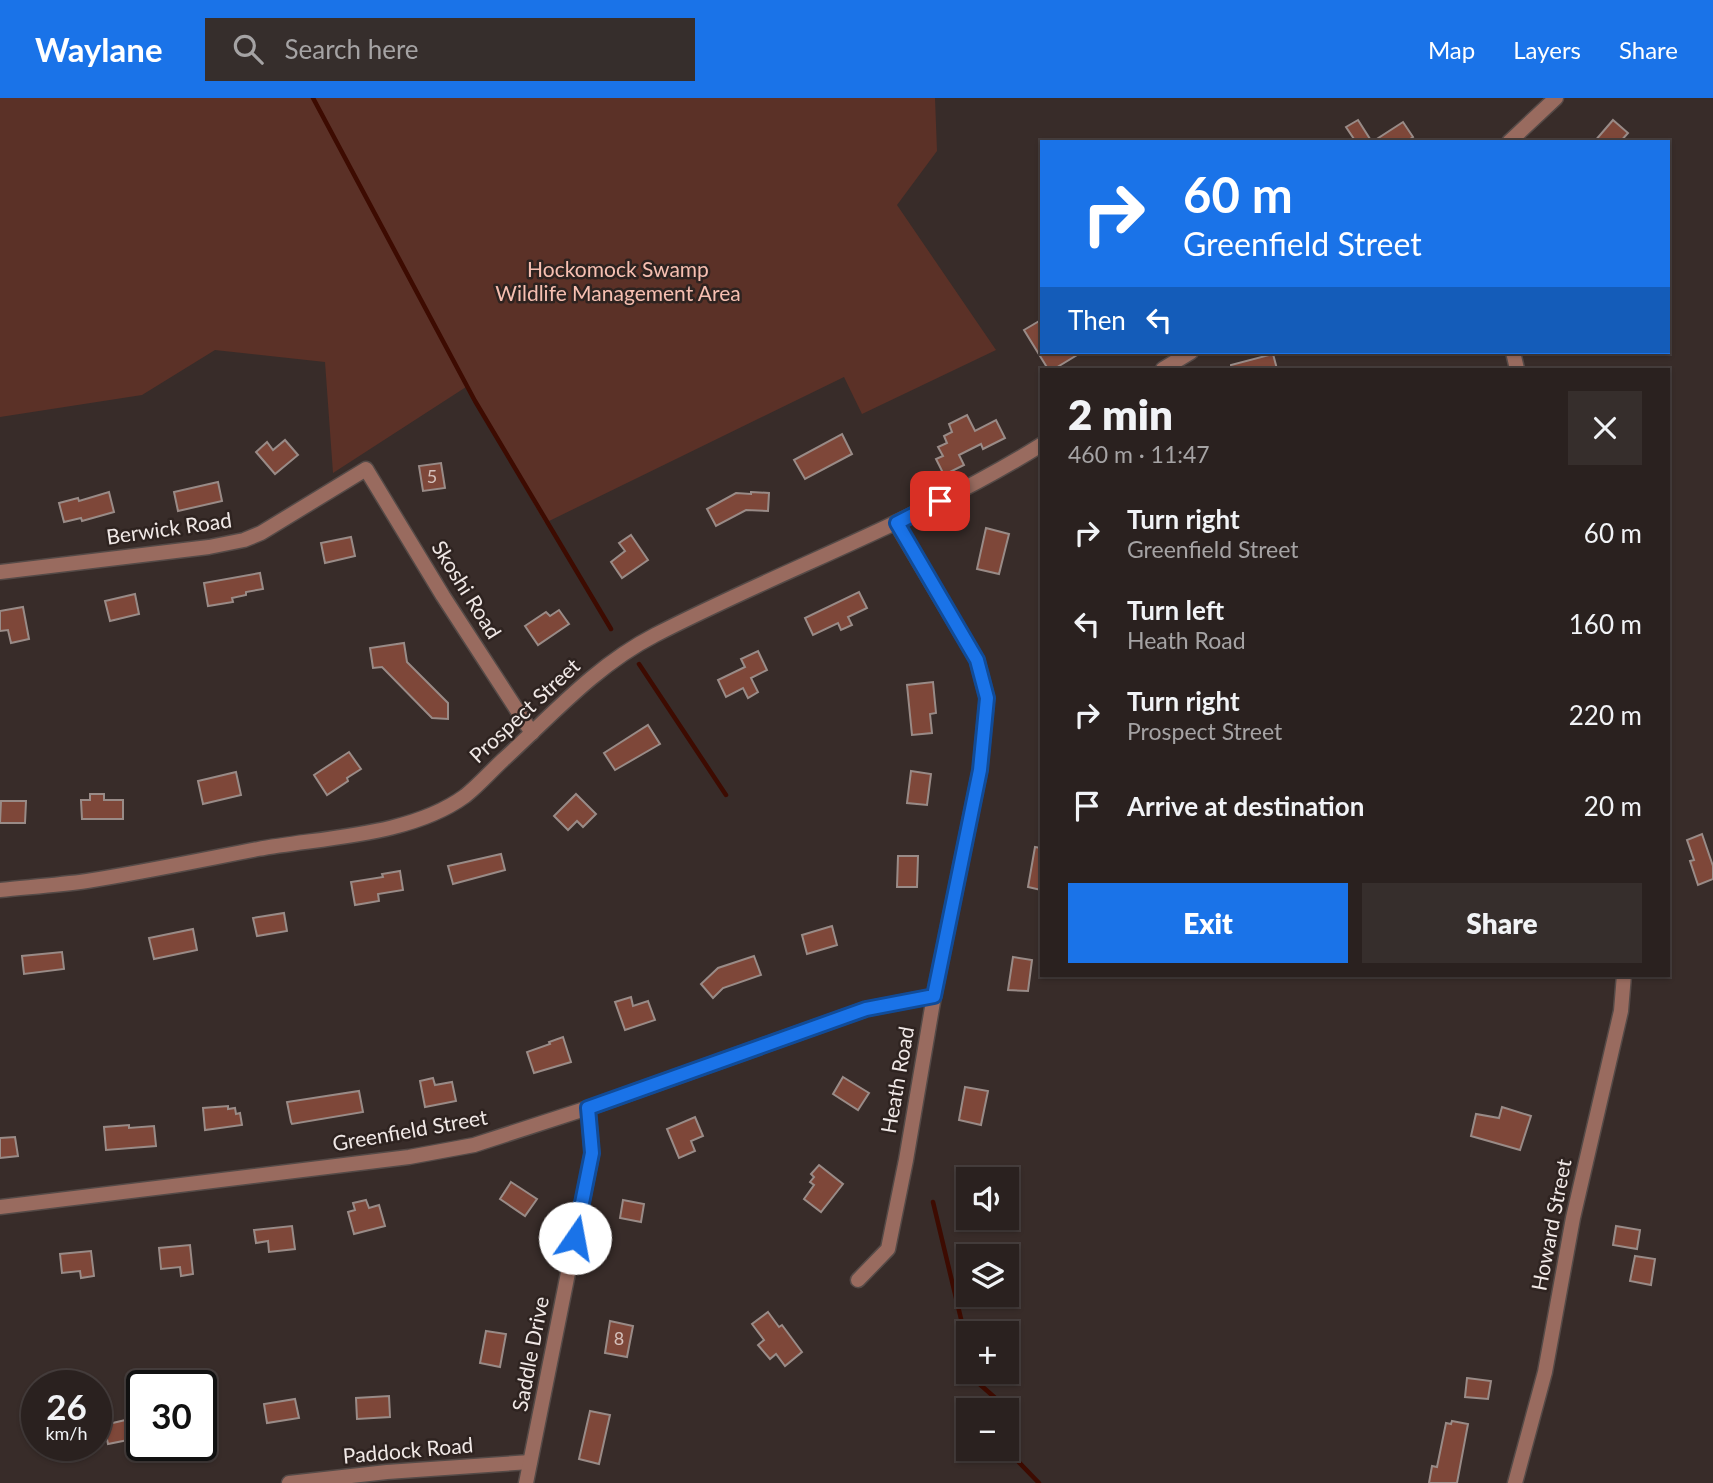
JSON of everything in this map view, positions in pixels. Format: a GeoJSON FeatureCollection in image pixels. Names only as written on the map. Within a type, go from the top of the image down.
{"type":"FeatureCollection","features":[{"type":"Feature","properties":{"kind":"street"},"geometry":{"type":"LineString","coordinates":[[1511,140],[1556,98]]}},
{"type":"Feature","properties":{"kind":"street"},"geometry":{"type":"LineString","coordinates":[[1165,368],[1188,354]]}},
{"type":"Feature","properties":{"kind":"street","name":"Prospect Street"},"geometry":{"type":"LineString","coordinates":[[0,890],[98,879],[364,832],[420,819],[464,796],[571,694],[625,652],[656,634],[897,523],[1040,446]]}},
{"type":"Feature","properties":{"kind":"street","name":"Berwick Road"},"geometry":{"type":"LineString","coordinates":[[0,572],[209,547],[244,540],[261,533],[366,469]]}},
{"type":"Feature","properties":{"kind":"street","name":"Skoshi Road"},"geometry":{"type":"LineString","coordinates":[[366,469],[443,596],[532,733]]}},
{"type":"Feature","properties":{"kind":"street","name":"Heath Road"},"geometry":{"type":"LineString","coordinates":[[858,1280],[888,1249],[934,996],[980,770],[987,698],[977,660],[897,523]]}},
{"type":"Feature","properties":{"kind":"street","name":"Howard Street"},"geometry":{"type":"LineString","coordinates":[[1515,1483],[1545,1372],[1573,1218],[1621,1011],[1624,977]]}},
{"type":"Feature","properties":{"kind":"street","name":"Greenfield Street"},"geometry":{"type":"LineString","coordinates":[[0,1207],[409,1157],[474,1145],[588,1108],[866,1009],[934,996]]}},
{"type":"Feature","properties":{"kind":"street","name":"Saddle Drive"},"geometry":{"type":"LineString","coordinates":[[526,1483],[592,1153],[588,1108]]}},
{"type":"Feature","properties":{"kind":"street","name":"Paddock Road"},"geometry":{"type":"LineString","coordinates":[[289,1483],[387,1472],[530,1462]]}},
{"type":"Feature","properties":{"kind":"green space","name":"Hockomock Swamp Wildlife Management Area"},"geometry":{"type":"Polygon","coordinates":[[[0,98],[935,98],[937,151],[897,205],[996,350],[862,414],[844,377],[545,523],[466,387],[333,473],[325,362],[215,350],[142,395],[0,417],[0,98]]]}},
{"type":"Feature","properties":{"kind":"building"},"geometry":{"type":"Polygon","coordinates":[[[1358,120],[1371,140],[1355,140],[1346,127],[1358,120]]]}},
{"type":"Feature","properties":{"kind":"building"},"geometry":{"type":"Polygon","coordinates":[[[1613,120],[1628,133],[1622,140],[1596,140],[1613,120]]]}},
{"type":"Feature","properties":{"kind":"building"},"geometry":{"type":"Polygon","coordinates":[[[1403,122],[1413,137],[1409,140],[1375,140],[1403,122]]]}},
{"type":"Feature","properties":{"kind":"building"},"geometry":{"type":"Polygon","coordinates":[[[1040,321],[1040,354],[1079,354],[1056,368],[1047,368],[1024,330],[1040,321]]]}},
{"type":"Feature","properties":{"kind":"building"},"geometry":{"type":"Polygon","coordinates":[[[1273,354],[1277,368],[1231,368],[1231,365],[1273,354]]]}},
{"type":"Feature","properties":{"kind":"building"},"geometry":{"type":"Polygon","coordinates":[[[967,415],[975,431],[996,420],[1005,438],[983,449],[981,444],[959,455],[964,465],[944,475],[936,459],[943,456],[938,447],[947,443],[944,436],[952,432],[949,424],[967,415]]]}},
{"type":"Feature","properties":{"kind":"building"},"geometry":{"type":"Polygon","coordinates":[[[842,434],[852,454],[805,479],[794,460],[842,434]]]}},
{"type":"Feature","properties":{"kind":"building"},"geometry":{"type":"Polygon","coordinates":[[[285,440],[298,455],[275,474],[256,452],[267,442],[273,450],[285,440]]]}},
{"type":"Feature","properties":{"kind":"building"},"geometry":{"type":"Polygon","coordinates":[[[441,463],[445,488],[423,491],[419,466],[441,463]]]}},
{"type":"Feature","properties":{"kind":"building"},"geometry":{"type":"Polygon","coordinates":[[[218,482],[222,501],[178,511],[174,492],[218,482]]]}},
{"type":"Feature","properties":{"kind":"building"},"geometry":{"type":"Polygon","coordinates":[[[109,492],[114,512],[82,521],[81,518],[64,522],[59,503],[78,498],[79,501],[109,492]]]}},
{"type":"Feature","properties":{"kind":"building"},"geometry":{"type":"Polygon","coordinates":[[[736,493],[769,493],[768,511],[746,510],[716,526],[707,509],[736,493]]]}},
{"type":"Feature","properties":{"kind":"building"},"geometry":{"type":"Polygon","coordinates":[[[986,528],[1009,534],[999,574],[977,569],[986,528]]]}},
{"type":"Feature","properties":{"kind":"building"},"geometry":{"type":"Polygon","coordinates":[[[631,535],[648,560],[622,578],[611,562],[625,551],[619,543],[631,535]]]}},
{"type":"Feature","properties":{"kind":"building"},"geometry":{"type":"Polygon","coordinates":[[[351,537],[355,556],[325,563],[321,543],[351,537]]]}},
{"type":"Feature","properties":{"kind":"building"},"geometry":{"type":"Polygon","coordinates":[[[260,573],[263,589],[232,598],[233,602],[208,606],[204,583],[260,573]]]}},
{"type":"Feature","properties":{"kind":"building"},"geometry":{"type":"Polygon","coordinates":[[[859,592],[867,608],[848,617],[852,625],[841,630],[838,623],[813,635],[805,618],[859,592]]]}},
{"type":"Feature","properties":{"kind":"building"},"geometry":{"type":"Polygon","coordinates":[[[135,594],[139,614],[110,621],[105,601],[135,594]]]}},
{"type":"Feature","properties":{"kind":"building"},"geometry":{"type":"Polygon","coordinates":[[[23,607],[29,639],[11,643],[8,630],[0,631],[0,611],[23,607]]]}},
{"type":"Feature","properties":{"kind":"building"},"geometry":{"type":"Polygon","coordinates":[[[559,610],[569,624],[538,645],[525,626],[546,612],[550,616],[559,610]]]}},
{"type":"Feature","properties":{"kind":"building"},"geometry":{"type":"Polygon","coordinates":[[[404,643],[407,662],[448,703],[448,719],[432,718],[382,667],[373,668],[370,648],[404,643]]]}},
{"type":"Feature","properties":{"kind":"building"},"geometry":{"type":"Polygon","coordinates":[[[758,651],[767,670],[751,678],[758,692],[748,698],[743,688],[726,697],[718,680],[745,667],[741,659],[758,651]]]}},
{"type":"Feature","properties":{"kind":"building"},"geometry":{"type":"Polygon","coordinates":[[[933,682],[936,713],[930,714],[932,733],[912,735],[907,685],[933,682]]]}},
{"type":"Feature","properties":{"kind":"building"},"geometry":{"type":"Polygon","coordinates":[[[648,725],[660,744],[615,770],[604,753],[648,725]]]}},
{"type":"Feature","properties":{"kind":"building"},"geometry":{"type":"Polygon","coordinates":[[[349,752],[361,769],[327,795],[314,775],[349,752]]]}},
{"type":"Feature","properties":{"kind":"building"},"geometry":{"type":"Polygon","coordinates":[[[911,771],[931,774],[927,805],[907,803],[911,771]]]}},
{"type":"Feature","properties":{"kind":"building"},"geometry":{"type":"Polygon","coordinates":[[[236,772],[241,795],[203,804],[198,781],[236,772]]]}},
{"type":"Feature","properties":{"kind":"building"},"geometry":{"type":"Polygon","coordinates":[[[90,794],[104,794],[104,800],[123,800],[123,819],[82,819],[81,800],[90,800],[90,794]]]}},
{"type":"Feature","properties":{"kind":"building"},"geometry":{"type":"Polygon","coordinates":[[[576,794],[596,814],[583,827],[577,821],[568,830],[554,816],[576,794]]]}},
{"type":"Feature","properties":{"kind":"building"},"geometry":{"type":"Polygon","coordinates":[[[1,801],[26,801],[25,823],[0,823],[1,801]]]}},
{"type":"Feature","properties":{"kind":"building"},"geometry":{"type":"Polygon","coordinates":[[[1702,834],[1713,866],[1713,879],[1698,885],[1687,840],[1702,834]]]}},
{"type":"Feature","properties":{"kind":"building"},"geometry":{"type":"Polygon","coordinates":[[[1035,847],[1040,848],[1040,890],[1028,887],[1035,847]]]}},
{"type":"Feature","properties":{"kind":"building"},"geometry":{"type":"Polygon","coordinates":[[[501,854],[505,870],[453,884],[448,866],[501,854]]]}},
{"type":"Feature","properties":{"kind":"building"},"geometry":{"type":"Polygon","coordinates":[[[898,856],[918,856],[917,887],[897,887],[898,856]]]}},
{"type":"Feature","properties":{"kind":"building"},"geometry":{"type":"Polygon","coordinates":[[[400,871],[403,890],[378,894],[379,901],[355,905],[351,882],[383,877],[382,874],[400,871]]]}},
{"type":"Feature","properties":{"kind":"building"},"geometry":{"type":"Polygon","coordinates":[[[284,913],[287,931],[257,936],[253,918],[284,913]]]}},
{"type":"Feature","properties":{"kind":"building"},"geometry":{"type":"Polygon","coordinates":[[[832,926],[837,945],[807,954],[802,935],[832,926]]]}},
{"type":"Feature","properties":{"kind":"building"},"geometry":{"type":"Polygon","coordinates":[[[193,929],[197,950],[154,959],[149,938],[193,929]]]}},
{"type":"Feature","properties":{"kind":"building"},"geometry":{"type":"Polygon","coordinates":[[[62,952],[64,969],[24,974],[22,956],[62,952]]]}},
{"type":"Feature","properties":{"kind":"building"},"geometry":{"type":"Polygon","coordinates":[[[754,956],[761,975],[723,988],[713,998],[701,984],[718,968],[754,956]]]}},
{"type":"Feature","properties":{"kind":"building"},"geometry":{"type":"Polygon","coordinates":[[[1013,957],[1032,960],[1028,991],[1008,990],[1013,957]]]}},
{"type":"Feature","properties":{"kind":"building"},"geometry":{"type":"Polygon","coordinates":[[[631,997],[633,1006],[648,1001],[655,1020],[625,1030],[615,1002],[631,997]]]}},
{"type":"Feature","properties":{"kind":"building"},"geometry":{"type":"Polygon","coordinates":[[[563,1037],[571,1062],[534,1073],[527,1052],[563,1037]]]}},
{"type":"Feature","properties":{"kind":"building"},"geometry":{"type":"Polygon","coordinates":[[[843,1077],[869,1093],[858,1110],[833,1094],[843,1077]]]}},
{"type":"Feature","properties":{"kind":"building"},"geometry":{"type":"Polygon","coordinates":[[[433,1078],[435,1085],[452,1082],[456,1101],[425,1107],[420,1081],[433,1078]]]}},
{"type":"Feature","properties":{"kind":"building"},"geometry":{"type":"Polygon","coordinates":[[[965,1087],[988,1091],[981,1125],[959,1120],[965,1087]]]}},
{"type":"Feature","properties":{"kind":"building"},"geometry":{"type":"Polygon","coordinates":[[[359,1091],[363,1112],[292,1124],[291,1122],[287,1102],[359,1091]]]}},
{"type":"Feature","properties":{"kind":"building"},"geometry":{"type":"Polygon","coordinates":[[[228,1106],[228,1109],[235,1108],[236,1114],[240,1113],[242,1125],[205,1130],[203,1108],[228,1106]]]}},
{"type":"Feature","properties":{"kind":"building"},"geometry":{"type":"Polygon","coordinates":[[[1502,1107],[1531,1116],[1520,1150],[1471,1136],[1476,1114],[1499,1118],[1502,1107]]]}},
{"type":"Feature","properties":{"kind":"building"},"geometry":{"type":"Polygon","coordinates":[[[695,1117],[703,1136],[691,1141],[695,1151],[679,1158],[667,1129],[695,1117]]]}},
{"type":"Feature","properties":{"kind":"building"},"geometry":{"type":"Polygon","coordinates":[[[129,1125],[129,1128],[154,1126],[156,1146],[106,1150],[104,1127],[129,1125]]]}},
{"type":"Feature","properties":{"kind":"building"},"geometry":{"type":"Polygon","coordinates":[[[15,1137],[18,1156],[0,1158],[0,1138],[15,1137]]]}},
{"type":"Feature","properties":{"kind":"building"},"geometry":{"type":"Polygon","coordinates":[[[819,1165],[843,1184],[821,1212],[804,1199],[814,1185],[810,1182],[814,1177],[811,1174],[819,1165]]]}},
{"type":"Feature","properties":{"kind":"building"},"geometry":{"type":"Polygon","coordinates":[[[511,1182],[537,1199],[525,1216],[500,1199],[511,1182]]]}},
{"type":"Feature","properties":{"kind":"building"},"geometry":{"type":"Polygon","coordinates":[[[366,1200],[369,1208],[379,1205],[385,1226],[354,1234],[348,1212],[355,1210],[353,1203],[366,1200]]]}},
{"type":"Feature","properties":{"kind":"building"},"geometry":{"type":"Polygon","coordinates":[[[623,1200],[644,1204],[641,1222],[620,1218],[623,1200]]]}},
{"type":"Feature","properties":{"kind":"building"},"geometry":{"type":"Polygon","coordinates":[[[292,1226],[295,1249],[269,1252],[268,1241],[256,1243],[254,1230],[292,1226]]]}},
{"type":"Feature","properties":{"kind":"building"},"geometry":{"type":"Polygon","coordinates":[[[1616,1226],[1640,1230],[1637,1249],[1613,1245],[1616,1226]]]}},
{"type":"Feature","properties":{"kind":"building"},"geometry":{"type":"Polygon","coordinates":[[[190,1245],[193,1274],[181,1276],[180,1267],[161,1269],[159,1248],[190,1245]]]}},
{"type":"Feature","properties":{"kind":"building"},"geometry":{"type":"Polygon","coordinates":[[[91,1251],[94,1276],[81,1278],[80,1271],[62,1273],[60,1254],[91,1251]]]}},
{"type":"Feature","properties":{"kind":"building"},"geometry":{"type":"Polygon","coordinates":[[[1635,1256],[1655,1259],[1651,1285],[1630,1281],[1635,1256]]]}},
{"type":"Feature","properties":{"kind":"building"},"geometry":{"type":"Polygon","coordinates":[[[768,1312],[779,1327],[782,1325],[802,1352],[785,1366],[776,1354],[770,1359],[758,1345],[764,1340],[752,1324],[768,1312]]]}},
{"type":"Feature","properties":{"kind":"building"},"geometry":{"type":"Polygon","coordinates":[[[610,1321],[633,1326],[627,1357],[605,1353],[610,1321]]]}},
{"type":"Feature","properties":{"kind":"building"},"geometry":{"type":"Polygon","coordinates":[[[486,1331],[506,1334],[500,1367],[480,1363],[486,1331]]]}},
{"type":"Feature","properties":{"kind":"building"},"geometry":{"type":"Polygon","coordinates":[[[1467,1378],[1491,1381],[1488,1399],[1465,1397],[1467,1378]]]}},
{"type":"Feature","properties":{"kind":"building"},"geometry":{"type":"Polygon","coordinates":[[[389,1396],[390,1417],[357,1419],[356,1398],[389,1396]]]}},
{"type":"Feature","properties":{"kind":"building"},"geometry":{"type":"Polygon","coordinates":[[[295,1399],[299,1418],[267,1423],[264,1404],[295,1399]]]}},
{"type":"Feature","properties":{"kind":"building"},"geometry":{"type":"Polygon","coordinates":[[[590,1411],[610,1415],[599,1464],[579,1459],[590,1411]]]}},
{"type":"Feature","properties":{"kind":"building"},"geometry":{"type":"Polygon","coordinates":[[[126,1420],[126,1440],[112,1443],[112,1423],[126,1420]]]}},
{"type":"Feature","properties":{"kind":"building"},"geometry":{"type":"Polygon","coordinates":[[[1452,1421],[1468,1424],[1457,1483],[1429,1483],[1432,1466],[1437,1467],[1446,1423],[1451,1424],[1452,1421]]]}},
{"type":"Feature","properties":{"kind":"waterway"},"geometry":{"type":"LineString","coordinates":[[313,98],[475,401],[611,629]]}},
{"type":"Feature","properties":{"kind":"waterway"},"geometry":{"type":"LineString","coordinates":[[639,664],[726,795]]}},
{"type":"Feature","properties":{"kind":"waterway"},"geometry":{"type":"LineString","coordinates":[[933,1202],[962,1321]]}},
{"type":"Feature","properties":{"kind":"waterway"},"geometry":{"type":"LineString","coordinates":[[979,1384],[995,1398]]}},
{"type":"Feature","properties":{"kind":"waterway"},"geometry":{"type":"LineString","coordinates":[[1018,1461],[1039,1483]]}},
{"type":"Feature","properties":{"kind":"route"},"geometry":{"type":"LineString","coordinates":[[575,1238],[592,1153],[588,1108],[866,1009],[934,996],[980,770],[987,698],[977,660],[897,523],[940,501]]}}]}
